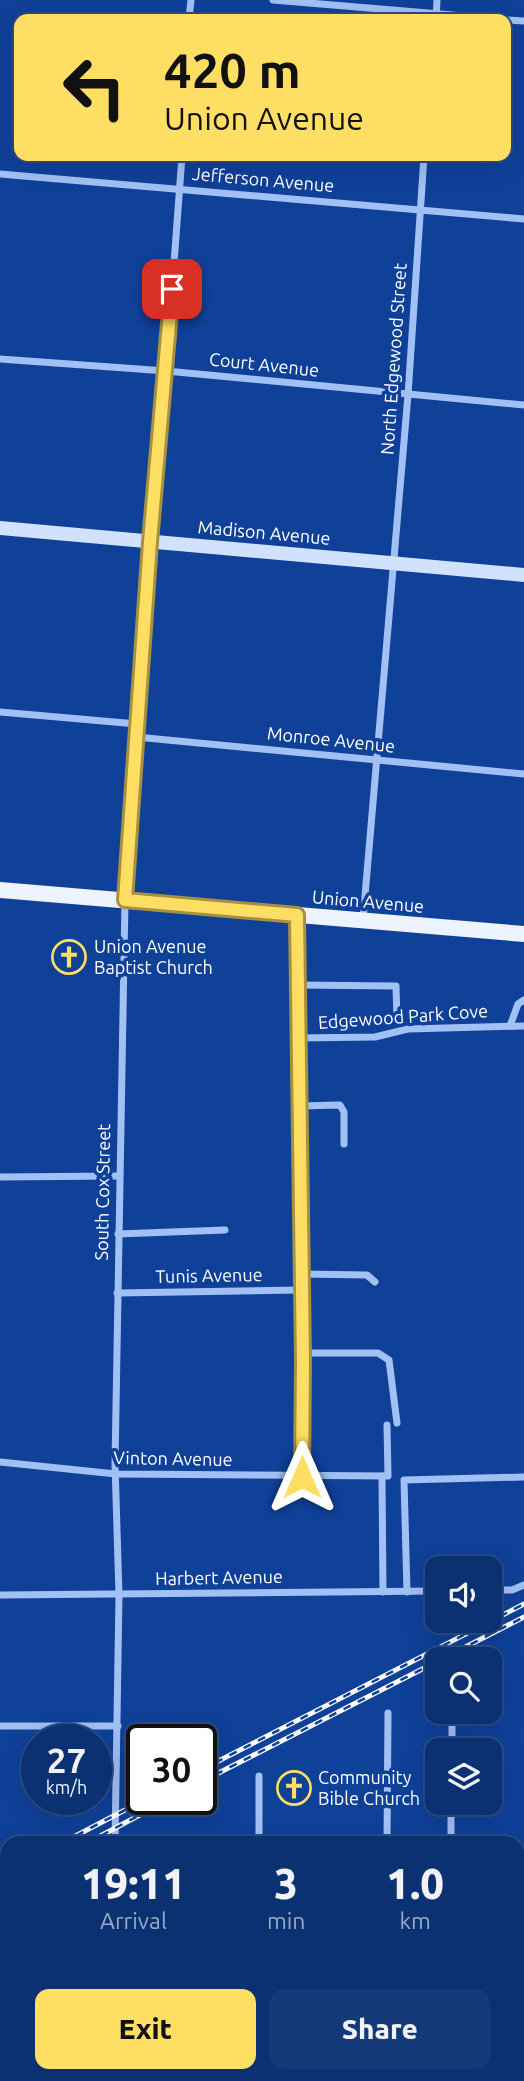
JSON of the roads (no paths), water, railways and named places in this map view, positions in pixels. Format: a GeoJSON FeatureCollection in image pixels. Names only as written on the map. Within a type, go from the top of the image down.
{"type":"FeatureCollection","features":[{"type":"Feature","properties":{"kind":"main road","name":"Union Avenue"},"geometry":{"type":"LineString","coordinates":[[0,890],[520,932]]}},
{"type":"Feature","properties":{"kind":"street"},"geometry":{"type":"LineString","coordinates":[[273,0],[407,14]]}},
{"type":"Feature","properties":{"kind":"street","name":"South Cox Street"},"geometry":{"type":"LineString","coordinates":[[115,1836],[119,1595],[116,1474],[118,1176],[125,900],[181,161]]}},
{"type":"Feature","properties":{"kind":"street","name":"North Edgewood Street"},"geometry":{"type":"LineString","coordinates":[[363,921],[408,395],[424,161]]}},
{"type":"Feature","properties":{"kind":"street","name":"Jefferson Avenue"},"geometry":{"type":"LineString","coordinates":[[0,174],[524,219]]}},
{"type":"Feature","properties":{"kind":"street","name":"Court Avenue"},"geometry":{"type":"LineString","coordinates":[[0,359],[166,371],[524,405]]}},
{"type":"Feature","properties":{"kind":"street","name":"Madison Avenue"},"geometry":{"type":"LineString","coordinates":[[0,528],[524,575]]}},
{"type":"Feature","properties":{"kind":"street"},"geometry":{"type":"LineString","coordinates":[[0,712],[137,724]]}},
{"type":"Feature","properties":{"kind":"street","name":"Monroe Avenue"},"geometry":{"type":"LineString","coordinates":[[136,737],[524,774]]}},
{"type":"Feature","properties":{"kind":"street"},"geometry":{"type":"LineString","coordinates":[[297,915],[302,1477]]}},
{"type":"Feature","properties":{"kind":"street"},"geometry":{"type":"LineString","coordinates":[[297,985],[396,986],[397,1020]]}},
{"type":"Feature","properties":{"kind":"street","name":"Edgewood Park Cove"},"geometry":{"type":"LineString","coordinates":[[510,1026],[518,1004],[524,1000]]}},
{"type":"Feature","properties":{"kind":"street","name":"Edgewood Park Cove"},"geometry":{"type":"LineString","coordinates":[[298,1038],[375,1037],[408,1029],[524,1026]]}},
{"type":"Feature","properties":{"kind":"street"},"geometry":{"type":"LineString","coordinates":[[299,1105],[340,1105],[344,1112],[344,1144]]}},
{"type":"Feature","properties":{"kind":"street"},"geometry":{"type":"LineString","coordinates":[[0,1177],[118,1176]]}},
{"type":"Feature","properties":{"kind":"street"},"geometry":{"type":"LineString","coordinates":[[118,1234],[225,1230]]}},
{"type":"Feature","properties":{"kind":"street"},"geometry":{"type":"LineString","coordinates":[[301,1274],[367,1275],[374,1282]]}},
{"type":"Feature","properties":{"kind":"street","name":"Tunis Avenue"},"geometry":{"type":"LineString","coordinates":[[117,1293],[301,1290]]}},
{"type":"Feature","properties":{"kind":"street"},"geometry":{"type":"LineString","coordinates":[[302,1353],[377,1353],[384,1356],[389,1360],[397,1423]]}},
{"type":"Feature","properties":{"kind":"street"},"geometry":{"type":"LineString","coordinates":[[383,1592],[387,1425]]}},
{"type":"Feature","properties":{"kind":"street","name":"Vinton Avenue"},"geometry":{"type":"LineString","coordinates":[[0,1462],[116,1474],[385,1476]]}},
{"type":"Feature","properties":{"kind":"street"},"geometry":{"type":"LineString","coordinates":[[407,1592],[404,1480],[524,1477]]}},
{"type":"Feature","properties":{"kind":"street"},"geometry":{"type":"LineString","coordinates":[[502,1590],[512,1590],[524,1585]]}},
{"type":"Feature","properties":{"kind":"street","name":"Harbert Avenue"},"geometry":{"type":"LineString","coordinates":[[0,1595],[425,1591]]}},
{"type":"Feature","properties":{"kind":"street"},"geometry":{"type":"LineString","coordinates":[[387,1836],[388,1713]]}},
{"type":"Feature","properties":{"kind":"street"},"geometry":{"type":"LineString","coordinates":[[0,1726],[118,1727]]}},
{"type":"Feature","properties":{"kind":"street"},"geometry":{"type":"LineString","coordinates":[[258,1836],[260,1776]]}},
{"type":"Feature","properties":{"kind":"street"},"geometry":{"type":"LineString","coordinates":[[451,1836],[452,1815]]}},
{"type":"Feature","properties":{"kind":"railway"},"geometry":{"type":"LineString","coordinates":[[217,1762],[524,1604]]}},
{"type":"Feature","properties":{"kind":"railway"},"geometry":{"type":"LineString","coordinates":[[465,1647],[524,1617]]}},
{"type":"Feature","properties":{"kind":"railway"},"geometry":{"type":"LineString","coordinates":[[217,1774],[425,1668]]}},
{"type":"Feature","properties":{"kind":"railway"},"geometry":{"type":"LineString","coordinates":[[75,1836],[126,1809]]}},
{"type":"Feature","properties":{"kind":"railway"},"geometry":{"type":"LineString","coordinates":[[100,1836],[140,1815]]}},
{"type":"Feature","properties":{"kind":"place","name":"Union Avenue Baptist Church"},"geometry":{"type":"Point","coordinates":[69,957]}},
{"type":"Feature","properties":{"kind":"place","name":"Community Bible Church"},"geometry":{"type":"Point","coordinates":[294,1788]}}]}
